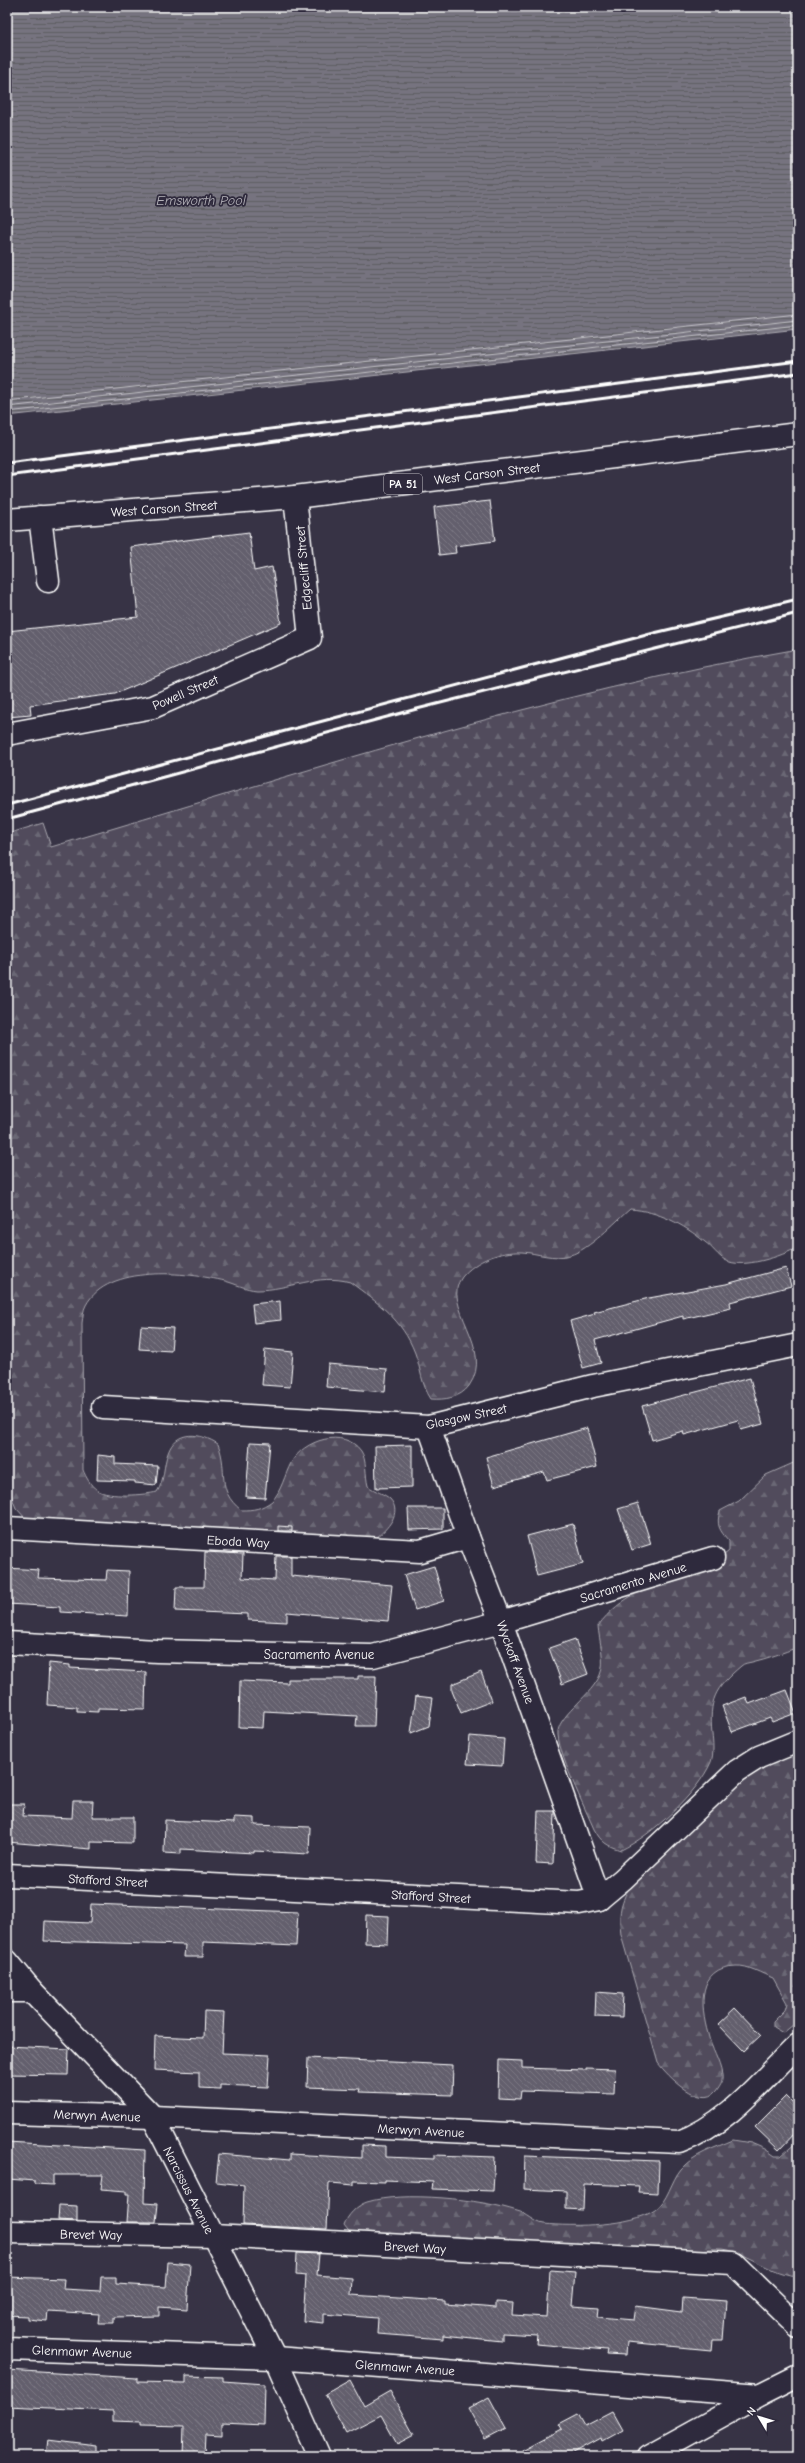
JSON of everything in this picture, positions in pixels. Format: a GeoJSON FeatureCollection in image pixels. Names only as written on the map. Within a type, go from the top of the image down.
{"type":"FeatureCollection","features":[{"type":"Feature","properties":{"kind":"street","name":"West Carson Street"},"geometry":{"type":"LineString","coordinates":[[7,520],[295,498],[798,434]]}},
{"type":"Feature","properties":{"kind":"street","name":"Edgecliff Street"},"geometry":{"type":"LineString","coordinates":[[295,498],[310,638]]}},
{"type":"Feature","properties":{"kind":"street"},"geometry":{"type":"LineString","coordinates":[[40,517],[48,581]]}},
{"type":"Feature","properties":{"kind":"street","name":"Powell Street"},"geometry":{"type":"LineString","coordinates":[[7,734],[153,707],[310,638]]}},
{"type":"Feature","properties":{"kind":"street","name":"Glasgow Street"},"geometry":{"type":"LineString","coordinates":[[103,1407],[429,1427],[593,1386],[798,1345]]}},
{"type":"Feature","properties":{"kind":"street","name":"Wyckoff Avenue"},"geometry":{"type":"LineString","coordinates":[[429,1427],[468,1537],[501,1622],[599,1899]]}},
{"type":"Feature","properties":{"kind":"street","name":"Eboda Way"},"geometry":{"type":"LineString","coordinates":[[7,1528],[420,1551],[468,1537]]}},
{"type":"Feature","properties":{"kind":"street","name":"Sacramento Avenue"},"geometry":{"type":"LineString","coordinates":[[7,1643],[156,1651],[373,1656],[501,1622],[713,1558]]}},
{"type":"Feature","properties":{"kind":"street","name":"Stafford Street"},"geometry":{"type":"LineString","coordinates":[[7,1875],[579,1903],[599,1899],[650,1856],[718,1787],[737,1771],[759,1757],[798,1741]]}},
{"type":"Feature","properties":{"kind":"street","name":"Narcissus Avenue"},"geometry":{"type":"LineString","coordinates":[[7,1961],[32,1991],[153,2117],[275,2358],[319,2456]]}},
{"type":"Feature","properties":{"kind":"street"},"geometry":{"type":"LineString","coordinates":[[7,1991],[32,1991]]}},
{"type":"Feature","properties":{"kind":"street","name":"Merwyn Avenue"},"geometry":{"type":"LineString","coordinates":[[7,2113],[153,2117],[679,2142],[698,2135],[718,2122],[798,2045]]}},
{"type":"Feature","properties":{"kind":"street","name":"Brevet Way"},"geometry":{"type":"LineString","coordinates":[[7,2232],[213,2236],[733,2264],[798,2326]]}},
{"type":"Feature","properties":{"kind":"street","name":"Glenmawr Avenue"},"geometry":{"type":"LineString","coordinates":[[7,2349],[275,2358],[760,2396]]}},
{"type":"Feature","properties":{"kind":"street"},"geometry":{"type":"LineString","coordinates":[[649,2456],[798,2376]]}},
{"type":"Feature","properties":{"kind":"green space"},"geometry":{"type":"Polygon","coordinates":[[[798,649],[798,1247],[762,1261],[751,1263],[732,1263],[722,1258],[697,1235],[679,1224],[650,1212],[630,1209],[593,1242],[585,1248],[570,1255],[552,1257],[514,1252],[497,1255],[481,1261],[462,1277],[457,1288],[458,1300],[462,1314],[473,1342],[476,1357],[476,1372],[469,1386],[465,1390],[457,1396],[442,1399],[431,1399],[423,1382],[417,1359],[410,1341],[396,1321],[379,1305],[350,1282],[326,1279],[257,1290],[245,1288],[225,1281],[190,1275],[150,1274],[130,1277],[112,1283],[97,1292],[86,1305],[82,1323],[83,1470],[88,1481],[97,1490],[102,1493],[118,1495],[136,1495],[157,1492],[160,1487],[166,1458],[172,1445],[177,1440],[190,1435],[204,1437],[218,1444],[223,1463],[225,1487],[228,1495],[241,1510],[254,1509],[264,1506],[272,1501],[280,1488],[291,1463],[297,1455],[314,1443],[324,1439],[335,1438],[354,1444],[361,1451],[365,1463],[368,1486],[390,1499],[394,1504],[394,1515],[389,1525],[376,1538],[27,1520],[16,1508],[7,1486],[7,834],[43,823],[51,847],[329,764],[515,712],[609,688],[703,667],[798,649]]]}},
{"type":"Feature","properties":{"kind":"green space"},"geometry":{"type":"Polygon","coordinates":[[[798,1461],[798,1647],[770,1657],[743,1664],[732,1674],[715,1696],[711,1712],[713,1755],[705,1774],[696,1787],[685,1800],[646,1835],[621,1850],[612,1847],[599,1837],[594,1829],[566,1765],[558,1731],[560,1724],[565,1717],[590,1690],[602,1670],[598,1626],[616,1607],[638,1592],[662,1581],[710,1563],[729,1551],[729,1541],[723,1534],[718,1524],[720,1511],[739,1501],[766,1475],[798,1461]]]}},
{"type":"Feature","properties":{"kind":"green space"},"geometry":{"type":"Polygon","coordinates":[[[798,1750],[798,2021],[783,2033],[773,2027],[773,2022],[785,2010],[787,2003],[773,1978],[750,1968],[741,1966],[723,1968],[714,1973],[704,1990],[703,2000],[705,2023],[722,2075],[722,2080],[716,2091],[710,2096],[694,2094],[677,2083],[658,2063],[621,1935],[621,1907],[628,1890],[731,1788],[760,1765],[798,1750]]]}},
{"type":"Feature","properties":{"kind":"green space"},"geometry":{"type":"Polygon","coordinates":[[[733,2140],[751,2143],[765,2149],[775,2156],[781,2156],[798,2141],[798,2276],[779,2272],[732,2251],[722,2249],[691,2251],[352,2235],[344,2225],[347,2218],[353,2211],[363,2203],[401,2197],[442,2198],[483,2203],[521,2212],[537,2222],[544,2224],[585,2225],[632,2219],[645,2215],[655,2210],[659,2206],[681,2169],[692,2159],[733,2140]]]}},
{"type":"Feature","properties":{"kind":"water","name":"Emsworth Pool"},"geometry":{"type":"Polygon","coordinates":[[[7,7],[798,7],[798,329],[7,416],[7,7]]]}},
{"type":"Feature","properties":{"kind":"building"},"geometry":{"type":"Polygon","coordinates":[[[490,501],[495,541],[455,546],[456,553],[439,555],[434,507],[490,501]]]}},
{"type":"Feature","properties":{"kind":"building"},"geometry":{"type":"Polygon","coordinates":[[[249,532],[254,571],[272,567],[281,623],[115,694],[30,705],[31,715],[7,717],[7,631],[138,617],[131,547],[249,532]]]}},
{"type":"Feature","properties":{"kind":"building"},"geometry":{"type":"Polygon","coordinates":[[[786,1268],[791,1286],[730,1302],[731,1308],[683,1319],[683,1316],[595,1340],[601,1363],[583,1368],[570,1321],[595,1314],[594,1312],[649,1298],[726,1284],[786,1268]]]}},
{"type":"Feature","properties":{"kind":"building"},"geometry":{"type":"Polygon","coordinates":[[[280,1301],[281,1320],[254,1323],[252,1304],[280,1301]]]}},
{"type":"Feature","properties":{"kind":"building"},"geometry":{"type":"Polygon","coordinates":[[[141,1326],[173,1328],[171,1351],[139,1349],[141,1326]]]}},
{"type":"Feature","properties":{"kind":"building"},"geometry":{"type":"Polygon","coordinates":[[[265,1349],[293,1352],[290,1387],[262,1385],[265,1349]]]}},
{"type":"Feature","properties":{"kind":"building"},"geometry":{"type":"Polygon","coordinates":[[[328,1364],[387,1369],[385,1392],[326,1387],[328,1364]]]}},
{"type":"Feature","properties":{"kind":"building"},"geometry":{"type":"Polygon","coordinates":[[[750,1378],[763,1424],[741,1430],[738,1420],[684,1435],[683,1431],[652,1440],[642,1406],[750,1378]]]}},
{"type":"Feature","properties":{"kind":"building"},"geometry":{"type":"Polygon","coordinates":[[[587,1428],[597,1467],[547,1480],[544,1472],[494,1486],[486,1457],[587,1428]]]}},
{"type":"Feature","properties":{"kind":"building"},"geometry":{"type":"Polygon","coordinates":[[[250,1442],[270,1443],[265,1498],[246,1497],[250,1442]]]}},
{"type":"Feature","properties":{"kind":"building"},"geometry":{"type":"Polygon","coordinates":[[[412,1445],[412,1487],[376,1488],[375,1446],[412,1445]]]}},
{"type":"Feature","properties":{"kind":"building"},"geometry":{"type":"Polygon","coordinates":[[[98,1455],[115,1457],[115,1464],[158,1466],[156,1485],[135,1483],[135,1481],[97,1480],[98,1455]]]}},
{"type":"Feature","properties":{"kind":"building"},"geometry":{"type":"Polygon","coordinates":[[[638,1503],[651,1544],[632,1550],[618,1509],[638,1503]]]}},
{"type":"Feature","properties":{"kind":"building"},"geometry":{"type":"Polygon","coordinates":[[[408,1508],[443,1508],[443,1529],[409,1530],[408,1508]]]}},
{"type":"Feature","properties":{"kind":"building"},"geometry":{"type":"Polygon","coordinates":[[[573,1524],[583,1564],[537,1576],[527,1536],[573,1524]]]}},
{"type":"Feature","properties":{"kind":"building"},"geometry":{"type":"Polygon","coordinates":[[[278,1526],[292,1527],[292,1531],[278,1531],[278,1526]]]}},
{"type":"Feature","properties":{"kind":"building"},"geometry":{"type":"Polygon","coordinates":[[[205,1552],[243,1554],[242,1578],[275,1580],[276,1556],[291,1556],[291,1576],[392,1585],[388,1621],[287,1612],[287,1622],[248,1620],[248,1614],[175,1611],[176,1587],[204,1587],[205,1552]]]}},
{"type":"Feature","properties":{"kind":"building"},"geometry":{"type":"Polygon","coordinates":[[[434,1566],[444,1601],[415,1610],[404,1575],[434,1566]]]}},
{"type":"Feature","properties":{"kind":"building"},"geometry":{"type":"Polygon","coordinates":[[[7,1568],[39,1570],[38,1578],[106,1580],[107,1570],[129,1571],[128,1616],[60,1612],[60,1607],[7,1604],[7,1568]]]}},
{"type":"Feature","properties":{"kind":"building"},"geometry":{"type":"Polygon","coordinates":[[[575,1639],[588,1674],[562,1684],[549,1648],[575,1639]]]}},
{"type":"Feature","properties":{"kind":"building"},"geometry":{"type":"Polygon","coordinates":[[[49,1663],[70,1665],[70,1668],[146,1672],[145,1709],[98,1708],[98,1712],[77,1711],[77,1707],[47,1705],[49,1663]]]}},
{"type":"Feature","properties":{"kind":"building"},"geometry":{"type":"Polygon","coordinates":[[[481,1672],[492,1701],[461,1713],[452,1691],[452,1684],[481,1672]]]}},
{"type":"Feature","properties":{"kind":"building"},"geometry":{"type":"Polygon","coordinates":[[[358,1676],[376,1676],[374,1726],[356,1726],[357,1716],[264,1711],[263,1728],[239,1727],[240,1681],[288,1683],[288,1679],[358,1679],[358,1676]]]}},
{"type":"Feature","properties":{"kind":"building"},"geometry":{"type":"Polygon","coordinates":[[[787,1690],[796,1713],[772,1722],[770,1718],[732,1732],[722,1706],[746,1697],[749,1704],[787,1690]]]}},
{"type":"Feature","properties":{"kind":"building"},"geometry":{"type":"Polygon","coordinates":[[[416,1696],[433,1698],[429,1726],[411,1733],[416,1696]]]}},
{"type":"Feature","properties":{"kind":"building"},"geometry":{"type":"Polygon","coordinates":[[[470,1736],[504,1739],[502,1766],[467,1764],[470,1736]]]}},
{"type":"Feature","properties":{"kind":"building"},"geometry":{"type":"Polygon","coordinates":[[[73,1801],[93,1801],[92,1817],[133,1817],[133,1843],[91,1842],[91,1849],[7,1842],[7,1804],[24,1804],[23,1816],[72,1818],[73,1801]]]}},
{"type":"Feature","properties":{"kind":"building"},"geometry":{"type":"Polygon","coordinates":[[[538,1811],[555,1811],[553,1864],[536,1863],[538,1811]]]}},
{"type":"Feature","properties":{"kind":"building"},"geometry":{"type":"Polygon","coordinates":[[[234,1817],[255,1818],[255,1825],[310,1827],[309,1854],[181,1849],[181,1854],[164,1853],[165,1820],[234,1823],[234,1817]]]}},
{"type":"Feature","properties":{"kind":"building"},"geometry":{"type":"Polygon","coordinates":[[[91,1904],[298,1912],[296,1946],[203,1942],[203,1957],[184,1957],[185,1945],[44,1941],[45,1921],[90,1923],[91,1904]]]}},
{"type":"Feature","properties":{"kind":"building"},"geometry":{"type":"Polygon","coordinates":[[[366,1915],[389,1916],[388,1944],[365,1943],[366,1915]]]}},
{"type":"Feature","properties":{"kind":"building"},"geometry":{"type":"Polygon","coordinates":[[[596,1992],[623,1994],[622,2017],[595,2016],[596,1992]]]}},
{"type":"Feature","properties":{"kind":"building"},"geometry":{"type":"Polygon","coordinates":[[[735,2008],[761,2035],[744,2051],[718,2024],[735,2008]]]}},
{"type":"Feature","properties":{"kind":"building"},"geometry":{"type":"Polygon","coordinates":[[[204,2011],[224,2012],[222,2053],[270,2055],[268,2087],[220,2085],[220,2089],[199,2088],[199,2072],[154,2070],[155,2036],[203,2038],[204,2011]]]}},
{"type":"Feature","properties":{"kind":"building"},"geometry":{"type":"Polygon","coordinates":[[[7,2046],[69,2049],[68,2075],[7,2074],[7,2046]]]}},
{"type":"Feature","properties":{"kind":"building"},"geometry":{"type":"Polygon","coordinates":[[[308,2058],[453,2065],[452,2095],[359,2092],[360,2089],[307,2087],[308,2058]]]}},
{"type":"Feature","properties":{"kind":"building"},"geometry":{"type":"Polygon","coordinates":[[[499,2060],[522,2061],[522,2068],[586,2070],[586,2068],[615,2069],[614,2094],[521,2091],[520,2099],[498,2098],[499,2060]]]}},
{"type":"Feature","properties":{"kind":"building"},"geometry":{"type":"Polygon","coordinates":[[[786,2096],[798,2108],[798,2130],[779,2150],[755,2127],[786,2096]]]}},
{"type":"Feature","properties":{"kind":"building"},"geometry":{"type":"Polygon","coordinates":[[[7,2142],[145,2150],[144,2203],[158,2204],[156,2222],[127,2222],[129,2194],[126,2194],[126,2191],[101,2189],[103,2175],[53,2175],[53,2185],[35,2184],[35,2181],[7,2179],[7,2142]]]}},
{"type":"Feature","properties":{"kind":"building"},"geometry":{"type":"Polygon","coordinates":[[[362,2145],[386,2146],[386,2157],[434,2159],[434,2155],[495,2157],[493,2191],[432,2189],[433,2182],[385,2180],[385,2182],[354,2181],[354,2185],[331,2183],[329,2184],[327,2229],[243,2225],[244,2185],[216,2182],[219,2154],[290,2160],[290,2154],[362,2158],[362,2145]]]}},
{"type":"Feature","properties":{"kind":"building"},"geometry":{"type":"Polygon","coordinates":[[[525,2156],[659,2161],[658,2193],[638,2192],[639,2186],[584,2184],[583,2210],[566,2209],[566,2191],[524,2189],[525,2156]]]}},
{"type":"Feature","properties":{"kind":"building"},"geometry":{"type":"Polygon","coordinates":[[[59,2205],[77,2206],[77,2221],[58,2220],[59,2205]]]}},
{"type":"Feature","properties":{"kind":"building"},"geometry":{"type":"Polygon","coordinates":[[[297,2253],[319,2254],[317,2275],[352,2278],[351,2295],[445,2301],[445,2304],[496,2308],[496,2302],[513,2303],[512,2315],[547,2317],[550,2270],[575,2272],[572,2306],[599,2308],[598,2317],[634,2320],[636,2306],[682,2312],[683,2298],[726,2301],[723,2340],[712,2340],[711,2350],[627,2342],[626,2355],[606,2354],[607,2350],[536,2344],[537,2335],[502,2333],[502,2341],[443,2335],[443,2339],[377,2334],[378,2318],[324,2314],[324,2323],[303,2321],[306,2276],[296,2275],[297,2253]]]}},
{"type":"Feature","properties":{"kind":"building"},"geometry":{"type":"Polygon","coordinates":[[[168,2262],[190,2264],[187,2309],[159,2307],[159,2316],[114,2317],[114,2323],[98,2323],[99,2314],[48,2311],[47,2321],[27,2319],[27,2316],[7,2315],[7,2277],[64,2279],[63,2289],[100,2291],[101,2277],[116,2277],[116,2284],[166,2287],[168,2262]]]}},
{"type":"Feature","properties":{"kind":"building"},"geometry":{"type":"Polygon","coordinates":[[[7,2370],[137,2378],[137,2382],[186,2383],[186,2376],[223,2377],[223,2381],[265,2384],[264,2425],[222,2423],[222,2435],[206,2434],[205,2456],[183,2456],[184,2426],[140,2425],[140,2422],[113,2421],[113,2411],[7,2406],[7,2370]]]}},
{"type":"Feature","properties":{"kind":"building"},"geometry":{"type":"Polygon","coordinates":[[[350,2380],[364,2406],[390,2391],[414,2435],[397,2444],[381,2415],[346,2433],[325,2394],[350,2380]]]}},
{"type":"Feature","properties":{"kind":"building"},"geometry":{"type":"Polygon","coordinates":[[[489,2397],[506,2428],[485,2439],[468,2408],[489,2397]]]}},
{"type":"Feature","properties":{"kind":"building"},"geometry":{"type":"Polygon","coordinates":[[[612,2412],[622,2430],[602,2441],[601,2438],[568,2456],[512,2456],[562,2429],[559,2424],[578,2414],[585,2426],[612,2412]]]}},
{"type":"Feature","properties":{"kind":"building"},"geometry":{"type":"Polygon","coordinates":[[[48,2439],[96,2445],[96,2456],[46,2456],[48,2439]]]}},
{"type":"Feature","properties":{"kind":"railway"},"geometry":{"type":"LineString","coordinates":[[7,463],[798,361]]}},
{"type":"Feature","properties":{"kind":"railway"},"geometry":{"type":"LineString","coordinates":[[7,476],[798,373]]}},
{"type":"Feature","properties":{"kind":"railway"},"geometry":{"type":"LineString","coordinates":[[7,805],[654,633],[798,599]]}},
{"type":"Feature","properties":{"kind":"railway"},"geometry":{"type":"LineString","coordinates":[[7,819],[413,710],[798,613]]}}]}
